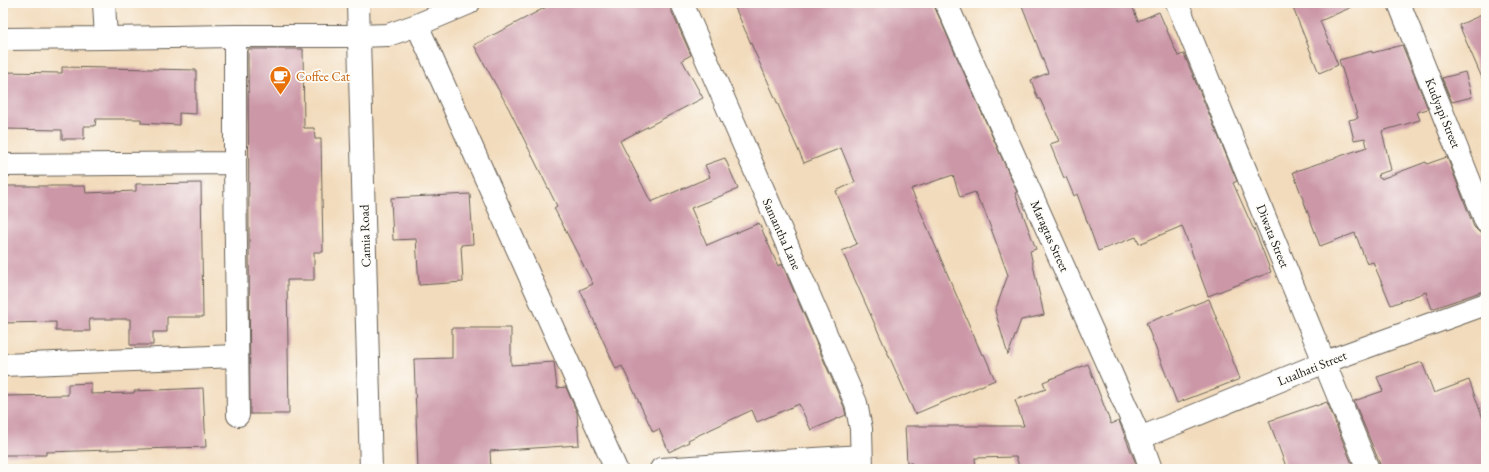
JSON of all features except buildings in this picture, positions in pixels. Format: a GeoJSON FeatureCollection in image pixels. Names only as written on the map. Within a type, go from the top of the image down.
{"type":"FeatureCollection","features":[{"type":"Feature","properties":{"kind":"street"},"geometry":{"type":"LineString","coordinates":[[104,3],[106,38]]}},
{"type":"Feature","properties":{"kind":"street","name":"Camia Road"},"geometry":{"type":"LineString","coordinates":[[358,3],[371,469]]}},
{"type":"Feature","properties":{"kind":"street"},"geometry":{"type":"LineString","coordinates":[[3,39],[388,35],[417,25],[469,3]]}},
{"type":"Feature","properties":{"kind":"street","name":"Samantha Lane"},"geometry":{"type":"LineString","coordinates":[[682,3],[856,404],[861,429],[861,463]]}},
{"type":"Feature","properties":{"kind":"street","name":"Maragtas Street"},"geometry":{"type":"LineString","coordinates":[[946,3],[1140,438],[1151,469]]}},
{"type":"Feature","properties":{"kind":"street","name":"Diwata Street"},"geometry":{"type":"LineString","coordinates":[[1177,3],[1368,469]]}},
{"type":"Feature","properties":{"kind":"street","name":"Kudyapi Street"},"geometry":{"type":"LineString","coordinates":[[1399,3],[1486,222]]}},
{"type":"Feature","properties":{"kind":"street"},"geometry":{"type":"LineString","coordinates":[[417,25],[616,469]]}},
{"type":"Feature","properties":{"kind":"street"},"geometry":{"type":"LineString","coordinates":[[235,36],[238,415]]}},
{"type":"Feature","properties":{"kind":"street"},"geometry":{"type":"LineString","coordinates":[[3,165],[235,163]]}},
{"type":"Feature","properties":{"kind":"street","name":"Lualhati Street"},"geometry":{"type":"LineString","coordinates":[[1140,438],[1325,362],[1486,304]]}},
{"type":"Feature","properties":{"kind":"street"},"geometry":{"type":"LineString","coordinates":[[3,365],[237,356]]}},
{"type":"Feature","properties":{"kind":"street"},"geometry":{"type":"LineString","coordinates":[[661,469],[861,463]]}},
{"type":"Feature","properties":{"kind":"place","name":"Coffee Cat"},"geometry":{"type":"Point","coordinates":[281,96]}}]}
